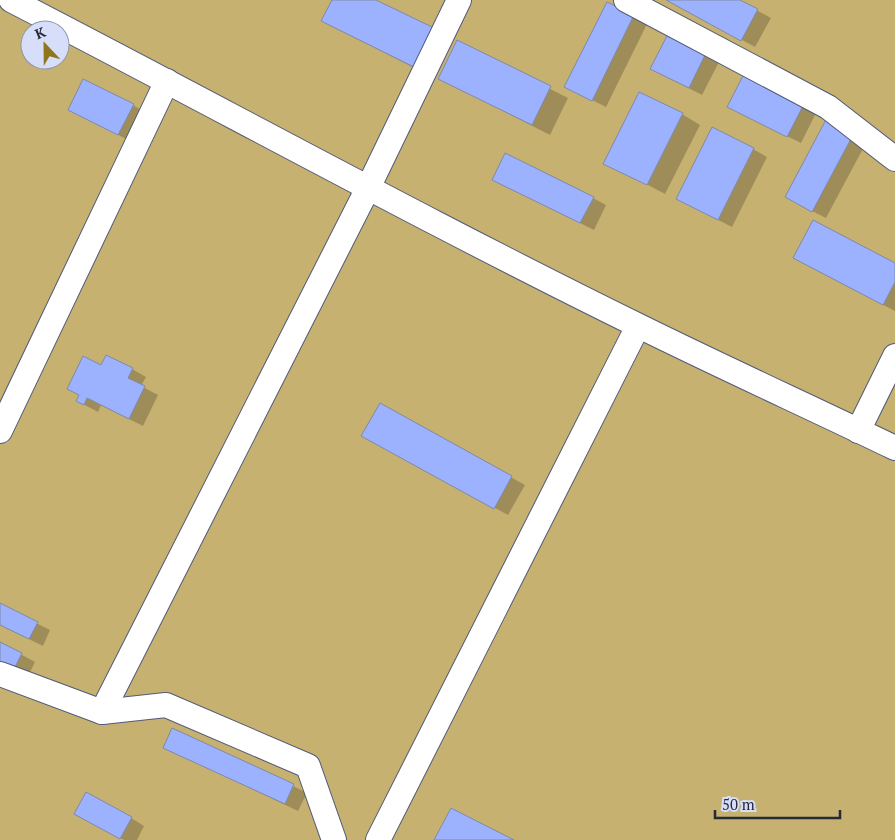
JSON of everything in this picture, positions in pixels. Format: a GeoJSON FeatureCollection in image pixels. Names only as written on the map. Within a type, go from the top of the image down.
{"type":"FeatureCollection","features":[{"type":"Feature","properties":{"kind":"street"},"geometry":{"type":"LineString","coordinates":[[11,0],[368,188],[638,326],[895,448]]}},
{"type":"Feature","properties":{"kind":"street"},"geometry":{"type":"LineString","coordinates":[[102,712],[368,188],[459,0]]}},
{"type":"Feature","properties":{"kind":"street"},"geometry":{"type":"LineString","coordinates":[[626,0],[828,107],[895,159]]}},
{"type":"Feature","properties":{"kind":"street"},"geometry":{"type":"LineString","coordinates":[[0,431],[167,81]]}},
{"type":"Feature","properties":{"kind":"street"},"geometry":{"type":"LineString","coordinates":[[378,840],[638,326]]}},
{"type":"Feature","properties":{"kind":"street"},"geometry":{"type":"LineString","coordinates":[[858,431],[895,356]]}},
{"type":"Feature","properties":{"kind":"street"},"geometry":{"type":"LineString","coordinates":[[0,674],[102,712],[166,705],[308,766],[334,840]]}},
{"type":"Feature","properties":{"kind":"shaded area"},"geometry":{"type":"Polygon","coordinates":[[[0,0],[895,0],[895,840],[0,840],[0,0]]]}},
{"type":"Feature","properties":{"kind":"building"},"geometry":{"type":"Polygon","coordinates":[[[332,0],[376,0],[434,28],[414,67],[321,21],[332,0]]]}},
{"type":"Feature","properties":{"kind":"building"},"geometry":{"type":"Polygon","coordinates":[[[666,0],[740,0],[758,9],[741,41],[666,0]]]}},
{"type":"Feature","properties":{"kind":"building"},"geometry":{"type":"Polygon","coordinates":[[[607,2],[634,15],[592,101],[564,87],[607,2]]]}},
{"type":"Feature","properties":{"kind":"building"},"geometry":{"type":"Polygon","coordinates":[[[668,34],[706,53],[689,88],[650,69],[668,34]]]}},
{"type":"Feature","properties":{"kind":"building"},"geometry":{"type":"Polygon","coordinates":[[[457,40],[551,86],[532,125],[438,79],[457,40]]]}},
{"type":"Feature","properties":{"kind":"building"},"geometry":{"type":"Polygon","coordinates":[[[745,72],[805,102],[787,137],[727,107],[745,72]]]}},
{"type":"Feature","properties":{"kind":"building"},"geometry":{"type":"Polygon","coordinates":[[[83,79],[134,104],[118,135],[68,110],[83,79]]]}},
{"type":"Feature","properties":{"kind":"building"},"geometry":{"type":"Polygon","coordinates":[[[639,92],[683,113],[647,185],[603,164],[639,92]]]}},
{"type":"Feature","properties":{"kind":"building"},"geometry":{"type":"Polygon","coordinates":[[[829,114],[853,135],[812,212],[785,197],[829,114]]]}},
{"type":"Feature","properties":{"kind":"building"},"geometry":{"type":"Polygon","coordinates":[[[712,127],[754,148],[718,220],[676,199],[712,127]]]}},
{"type":"Feature","properties":{"kind":"building"},"geometry":{"type":"Polygon","coordinates":[[[505,153],[594,197],[580,223],[492,180],[505,153]]]}},
{"type":"Feature","properties":{"kind":"building"},"geometry":{"type":"Polygon","coordinates":[[[813,220],[895,263],[895,282],[883,305],[793,258],[813,220]]]}},
{"type":"Feature","properties":{"kind":"building"},"geometry":{"type":"Polygon","coordinates":[[[106,355],[133,368],[128,378],[145,386],[129,419],[87,398],[84,405],[76,401],[79,395],[67,389],[83,356],[101,365],[106,355]]]}},
{"type":"Feature","properties":{"kind":"building"},"geometry":{"type":"Polygon","coordinates":[[[380,403],[512,476],[494,509],[361,436],[380,403]]]}},
{"type":"Feature","properties":{"kind":"building"},"geometry":{"type":"Polygon","coordinates":[[[0,603],[38,622],[29,639],[0,625],[0,603]]]}},
{"type":"Feature","properties":{"kind":"building"},"geometry":{"type":"Polygon","coordinates":[[[0,642],[22,653],[13,671],[0,665],[0,642]]]}},
{"type":"Feature","properties":{"kind":"building"},"geometry":{"type":"Polygon","coordinates":[[[172,728],[294,784],[285,804],[163,748],[172,728]]]}},
{"type":"Feature","properties":{"kind":"building"},"geometry":{"type":"Polygon","coordinates":[[[86,792],[132,817],[120,839],[74,814],[86,792]]]}},
{"type":"Feature","properties":{"kind":"building"},"geometry":{"type":"Polygon","coordinates":[[[451,808],[514,840],[434,840],[451,808]]]}}]}
